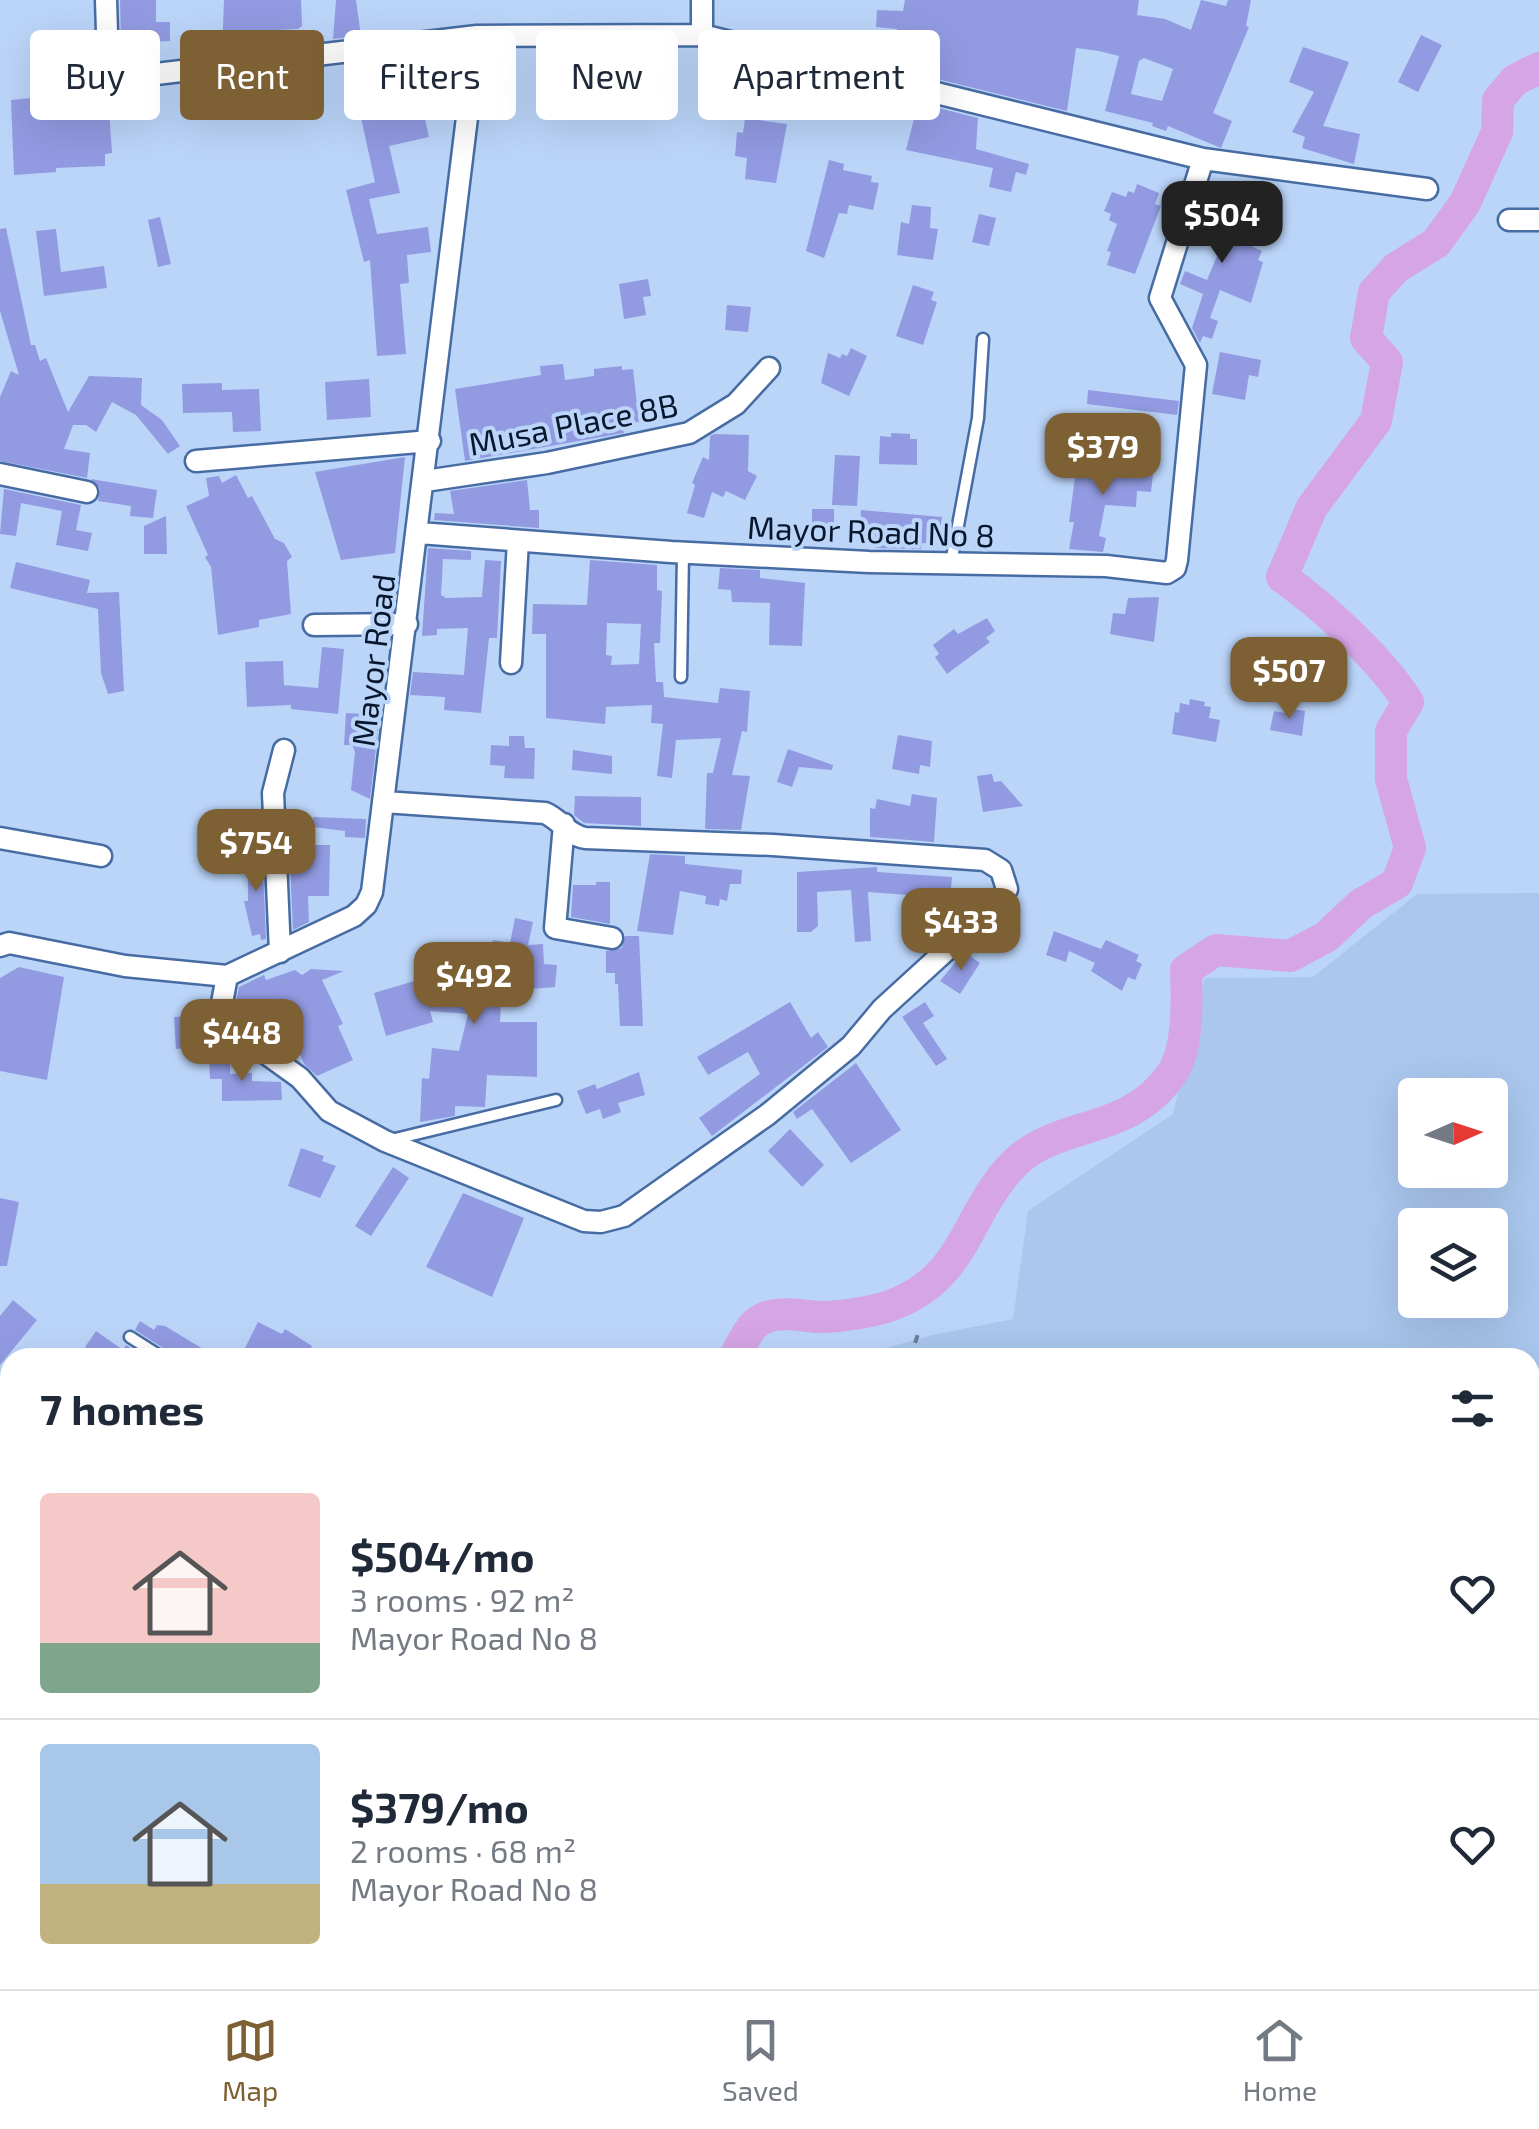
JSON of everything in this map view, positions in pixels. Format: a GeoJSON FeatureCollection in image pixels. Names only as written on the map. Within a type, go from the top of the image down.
{"type":"FeatureCollection","features":[{"type":"Feature","properties":{"kind":"street"},"geometry":{"type":"LineString","coordinates":[[106,0],[108,64],[114,79],[344,52]]}},
{"type":"Feature","properties":{"kind":"street"},"geometry":{"type":"LineString","coordinates":[[702,0],[702,30]]}},
{"type":"Feature","properties":{"kind":"street"},"geometry":{"type":"LineString","coordinates":[[516,36],[698,36]]}},
{"type":"Feature","properties":{"kind":"street"},"geometry":{"type":"LineString","coordinates":[[940,95],[1203,160],[1426,189]]}},
{"type":"Feature","properties":{"kind":"street","name":"Mayor Road"},"geometry":{"type":"LineString","coordinates":[[0,946],[9,943],[125,966],[227,976],[354,916],[366,905],[372,892],[419,533],[467,120]]}},
{"type":"Feature","properties":{"kind":"street","name":"Mayor Road No 8"},"geometry":{"type":"LineString","coordinates":[[419,533],[683,552],[1106,566],[1155,573],[1175,568],[1196,365],[1160,298],[1203,160]]}},
{"type":"Feature","properties":{"kind":"street"},"geometry":{"type":"LineString","coordinates":[[1510,220],[1539,220]]}},
{"type":"Feature","properties":{"kind":"street","name":"Musa Place 8B"},"geometry":{"type":"LineString","coordinates":[[425,481],[547,463],[690,433],[736,404],[769,368]]}},
{"type":"Feature","properties":{"kind":"street"},"geometry":{"type":"LineString","coordinates":[[196,461],[430,441]]}},
{"type":"Feature","properties":{"kind":"street"},"geometry":{"type":"LineString","coordinates":[[0,474],[87,492]]}},
{"type":"Feature","properties":{"kind":"street"},"geometry":{"type":"LineString","coordinates":[[511,663],[518,541]]}},
{"type":"Feature","properties":{"kind":"street"},"geometry":{"type":"LineString","coordinates":[[314,625],[407,624]]}},
{"type":"Feature","properties":{"kind":"street"},"geometry":{"type":"LineString","coordinates":[[280,952],[273,793],[284,750]]}},
{"type":"Feature","properties":{"kind":"street"},"geometry":{"type":"LineString","coordinates":[[227,976],[222,1003],[239,1034],[300,1078],[330,1111],[385,1141],[584,1221],[602,1222],[624,1216],[767,1114],[851,1046],[882,1010],[1000,902],[1007,888],[1001,870],[985,860],[773,845],[585,838],[571,834],[564,824],[545,813],[384,802]]}},
{"type":"Feature","properties":{"kind":"street"},"geometry":{"type":"LineString","coordinates":[[564,824],[555,928],[612,938]]}},
{"type":"Feature","properties":{"kind":"street"},"geometry":{"type":"LineString","coordinates":[[0,838],[101,856]]}},
{"type":"Feature","properties":{"kind":"lane"},"geometry":{"type":"LineString","coordinates":[[951,563],[978,418],[983,339]]}},
{"type":"Feature","properties":{"kind":"lane"},"geometry":{"type":"LineString","coordinates":[[681,676],[683,552]]}},
{"type":"Feature","properties":{"kind":"lane"},"geometry":{"type":"LineString","coordinates":[[385,1141],[556,1100]]}},
{"type":"Feature","properties":{"kind":"lane"},"geometry":{"type":"LineString","coordinates":[[130,1337],[148,1348]]}},
{"type":"Feature","properties":{"kind":"path"},"geometry":{"type":"LineString","coordinates":[[913,1348],[918,1331]]}},
{"type":"Feature","properties":{"kind":"shaded area"},"geometry":{"type":"Polygon","coordinates":[[[1539,893],[1539,1348],[886,1348],[1013,1319],[1028,1211],[1173,1114],[1205,978],[1313,977],[1417,894],[1539,893]]]}},
{"type":"Feature","properties":{"kind":"building"},"geometry":{"type":"Polygon","coordinates":[[[120,0],[156,0],[156,22],[170,22],[170,41],[160,41],[160,30],[121,30],[120,0]]]}},
{"type":"Feature","properties":{"kind":"building"},"geometry":{"type":"Polygon","coordinates":[[[224,0],[301,0],[302,26],[298,29],[223,30],[224,0]]]}},
{"type":"Feature","properties":{"kind":"building"},"geometry":{"type":"Polygon","coordinates":[[[336,0],[356,0],[360,30],[344,30],[344,38],[333,39],[336,0]]]}},
{"type":"Feature","properties":{"kind":"building"},"geometry":{"type":"Polygon","coordinates":[[[905,0],[1139,0],[1137,15],[1165,19],[1191,30],[1201,0],[1226,6],[1228,0],[1251,0],[1246,26],[1249,27],[1213,113],[1232,121],[1221,148],[1168,126],[1166,131],[1152,126],[1153,123],[1105,111],[1119,56],[1076,48],[1067,111],[940,80],[940,30],[876,27],[877,10],[903,11],[905,0]],[[1144,58],[1139,61],[1131,94],[1162,101],[1173,69],[1144,58]]]}},
{"type":"Feature","properties":{"kind":"building"},"geometry":{"type":"Polygon","coordinates":[[[1421,35],[1442,45],[1418,92],[1398,82],[1421,35]]]}},
{"type":"Feature","properties":{"kind":"building"},"geometry":{"type":"Polygon","coordinates":[[[1303,47],[1349,62],[1323,126],[1360,134],[1354,164],[1302,148],[1305,137],[1292,132],[1314,92],[1289,82],[1303,47]]]}},
{"type":"Feature","properties":{"kind":"building"},"geometry":{"type":"Polygon","coordinates":[[[30,98],[30,120],[110,120],[112,153],[105,154],[105,166],[14,175],[11,100],[30,98]]]}},
{"type":"Feature","properties":{"kind":"building"},"geometry":{"type":"Polygon","coordinates":[[[940,108],[978,118],[976,149],[1029,164],[1026,175],[1016,172],[1011,192],[989,187],[993,168],[906,150],[914,120],[940,120],[940,108]]]}},
{"type":"Feature","properties":{"kind":"building"},"geometry":{"type":"Polygon","coordinates":[[[361,120],[425,120],[429,137],[389,146],[400,193],[369,199],[377,234],[428,227],[431,252],[407,255],[409,283],[400,284],[406,354],[377,356],[370,260],[364,262],[346,190],[375,182],[361,120]]]}},
{"type":"Feature","properties":{"kind":"building"},"geometry":{"type":"Polygon","coordinates":[[[745,120],[787,124],[776,183],[745,179],[747,158],[735,156],[737,132],[743,133],[745,120]]]}},
{"type":"Feature","properties":{"kind":"building"},"geometry":{"type":"Polygon","coordinates":[[[829,160],[844,164],[843,170],[872,176],[871,182],[879,183],[873,210],[849,205],[847,214],[839,213],[824,258],[806,251],[829,160]]]}},
{"type":"Feature","properties":{"kind":"building"},"geometry":{"type":"Polygon","coordinates":[[[1137,184],[1159,193],[1155,204],[1161,206],[1135,274],[1107,265],[1111,252],[1107,251],[1117,224],[1104,211],[1112,192],[1126,197],[1128,191],[1134,193],[1137,184]]]}},
{"type":"Feature","properties":{"kind":"building"},"geometry":{"type":"Polygon","coordinates":[[[1209,198],[1240,210],[1229,236],[1262,251],[1258,260],[1263,262],[1251,303],[1220,290],[1210,318],[1218,321],[1212,339],[1203,336],[1200,343],[1192,328],[1203,294],[1180,284],[1185,271],[1207,280],[1220,249],[1193,238],[1209,198]]]}},
{"type":"Feature","properties":{"kind":"building"},"geometry":{"type":"Polygon","coordinates":[[[912,205],[931,207],[930,228],[938,229],[933,260],[897,255],[901,222],[909,224],[912,205]]]}},
{"type":"Feature","properties":{"kind":"building"},"geometry":{"type":"Polygon","coordinates":[[[979,214],[996,218],[989,246],[972,242],[979,214]]]}},
{"type":"Feature","properties":{"kind":"building"},"geometry":{"type":"Polygon","coordinates":[[[160,217],[171,264],[158,267],[148,220],[160,217]]]}},
{"type":"Feature","properties":{"kind":"building"},"geometry":{"type":"Polygon","coordinates":[[[6,228],[31,345],[35,345],[40,361],[46,358],[68,412],[89,376],[142,378],[141,405],[162,420],[180,446],[168,454],[136,415],[112,402],[96,432],[86,425],[73,425],[64,449],[90,453],[87,478],[0,461],[0,397],[11,371],[19,375],[0,311],[0,229],[6,228]]]}},
{"type":"Feature","properties":{"kind":"building"},"geometry":{"type":"Polygon","coordinates":[[[56,229],[61,272],[104,266],[107,288],[44,296],[36,231],[56,229]]]}},
{"type":"Feature","properties":{"kind":"building"},"geometry":{"type":"Polygon","coordinates":[[[648,279],[651,296],[643,297],[646,315],[624,319],[619,284],[648,279]]]}},
{"type":"Feature","properties":{"kind":"building"},"geometry":{"type":"Polygon","coordinates":[[[913,285],[934,292],[931,300],[937,302],[923,345],[896,336],[913,285]]]}},
{"type":"Feature","properties":{"kind":"building"},"geometry":{"type":"Polygon","coordinates":[[[727,305],[751,307],[748,332],[725,330],[727,305]]]}},
{"type":"Feature","properties":{"kind":"building"},"geometry":{"type":"Polygon","coordinates":[[[851,348],[867,356],[849,396],[821,383],[828,353],[840,358],[842,354],[847,356],[851,348]]]}},
{"type":"Feature","properties":{"kind":"building"},"geometry":{"type":"Polygon","coordinates":[[[1220,352],[1261,360],[1258,377],[1249,375],[1245,400],[1212,394],[1220,352]]]}},
{"type":"Feature","properties":{"kind":"building"},"geometry":{"type":"Polygon","coordinates":[[[563,364],[565,380],[594,376],[594,369],[633,369],[639,422],[622,424],[624,433],[465,461],[455,389],[541,375],[540,366],[563,364]]]}},
{"type":"Feature","properties":{"kind":"building"},"geometry":{"type":"Polygon","coordinates":[[[369,379],[371,417],[327,420],[325,382],[369,379]]]}},
{"type":"Feature","properties":{"kind":"building"},"geometry":{"type":"Polygon","coordinates":[[[222,383],[222,390],[259,389],[261,431],[233,432],[232,412],[183,413],[182,384],[222,383]]]}},
{"type":"Feature","properties":{"kind":"building"},"geometry":{"type":"Polygon","coordinates":[[[1088,390],[1179,401],[1177,415],[1087,404],[1088,390]]]}},
{"type":"Feature","properties":{"kind":"building"},"geometry":{"type":"Polygon","coordinates":[[[891,433],[910,434],[910,439],[917,439],[917,465],[879,464],[880,436],[891,437],[891,433]]]}},
{"type":"Feature","properties":{"kind":"building"},"geometry":{"type":"Polygon","coordinates":[[[749,435],[748,471],[757,476],[745,500],[726,491],[723,497],[712,492],[704,518],[687,513],[695,485],[692,483],[703,457],[709,460],[710,436],[749,435]]]}},
{"type":"Feature","properties":{"kind":"building"},"geometry":{"type":"Polygon","coordinates":[[[835,455],[860,456],[857,506],[832,505],[835,455]]]}},
{"type":"Feature","properties":{"kind":"building"},"geometry":{"type":"Polygon","coordinates":[[[405,457],[395,553],[341,560],[315,472],[405,457]]]}},
{"type":"Feature","properties":{"kind":"building"},"geometry":{"type":"Polygon","coordinates":[[[1077,462],[1122,467],[1122,462],[1154,465],[1151,492],[1137,491],[1136,507],[1105,505],[1099,536],[1106,538],[1103,552],[1069,549],[1077,462]]]}},
{"type":"Feature","properties":{"kind":"building"},"geometry":{"type":"Polygon","coordinates":[[[236,475],[275,539],[284,543],[292,557],[287,561],[291,614],[259,620],[259,627],[218,635],[211,567],[186,506],[209,496],[206,478],[219,476],[222,483],[236,475]]]}},
{"type":"Feature","properties":{"kind":"building"},"geometry":{"type":"Polygon","coordinates":[[[91,479],[157,490],[153,518],[130,516],[131,506],[98,501],[100,489],[91,479]]]}},
{"type":"Feature","properties":{"kind":"building"},"geometry":{"type":"Polygon","coordinates":[[[527,480],[530,510],[539,510],[539,528],[434,520],[435,513],[454,514],[450,491],[527,480]]]}},
{"type":"Feature","properties":{"kind":"building"},"geometry":{"type":"Polygon","coordinates":[[[4,489],[81,505],[76,530],[92,533],[88,551],[56,545],[62,511],[21,503],[16,536],[0,534],[4,489]]]}},
{"type":"Feature","properties":{"kind":"building"},"geometry":{"type":"Polygon","coordinates":[[[812,509],[834,509],[834,539],[819,538],[820,528],[812,528],[812,509]]]}},
{"type":"Feature","properties":{"kind":"building"},"geometry":{"type":"Polygon","coordinates":[[[861,510],[942,517],[939,544],[922,543],[921,549],[875,548],[876,541],[859,540],[861,510]]]}},
{"type":"Feature","properties":{"kind":"building"},"geometry":{"type":"Polygon","coordinates":[[[166,516],[167,554],[144,554],[144,526],[166,516]]]}},
{"type":"Feature","properties":{"kind":"building"},"geometry":{"type":"Polygon","coordinates":[[[428,548],[471,551],[471,560],[443,559],[441,595],[446,598],[482,597],[485,560],[501,561],[497,638],[489,638],[481,713],[444,710],[445,697],[410,695],[413,672],[464,675],[468,628],[437,629],[437,635],[422,636],[428,548]]]}},
{"type":"Feature","properties":{"kind":"building"},"geometry":{"type":"Polygon","coordinates":[[[590,560],[657,565],[657,590],[662,591],[660,643],[654,643],[656,682],[663,682],[664,697],[718,703],[720,688],[750,691],[747,732],[742,731],[732,775],[750,776],[741,830],[705,829],[707,773],[713,773],[721,738],[676,740],[672,778],[657,776],[663,724],[651,723],[652,705],[606,707],[605,724],[546,718],[546,634],[532,634],[533,604],[587,605],[590,560]],[[607,623],[606,655],[612,656],[611,665],[639,664],[641,624],[607,623]]]}},
{"type":"Feature","properties":{"kind":"building"},"geometry":{"type":"Polygon","coordinates":[[[16,562],[90,580],[87,593],[119,592],[124,691],[108,694],[101,673],[98,609],[10,588],[16,562]]]}},
{"type":"Feature","properties":{"kind":"building"},"geometry":{"type":"Polygon","coordinates":[[[720,568],[760,570],[760,578],[805,583],[802,646],[769,645],[770,603],[732,602],[731,590],[718,589],[720,568]]]}},
{"type":"Feature","properties":{"kind":"building"},"geometry":{"type":"Polygon","coordinates":[[[1159,597],[1154,642],[1110,634],[1113,613],[1125,614],[1128,598],[1159,597]]]}},
{"type":"Feature","properties":{"kind":"building"},"geometry":{"type":"Polygon","coordinates":[[[987,618],[995,631],[986,638],[990,642],[947,674],[935,657],[939,654],[933,645],[954,629],[958,634],[987,618]]]}},
{"type":"Feature","properties":{"kind":"building"},"geometry":{"type":"Polygon","coordinates":[[[322,647],[344,649],[338,714],[291,709],[291,705],[247,707],[245,662],[283,661],[284,685],[318,688],[322,647]]]}},
{"type":"Feature","properties":{"kind":"building"},"geometry":{"type":"Polygon","coordinates":[[[1190,699],[1205,702],[1204,706],[1211,707],[1209,718],[1220,720],[1216,742],[1172,734],[1175,712],[1179,713],[1180,703],[1189,705],[1190,699]]]}},
{"type":"Feature","properties":{"kind":"building"},"geometry":{"type":"Polygon","coordinates":[[[1292,709],[1305,711],[1302,736],[1270,730],[1274,711],[1291,714],[1292,709]]]}},
{"type":"Feature","properties":{"kind":"building"},"geometry":{"type":"Polygon","coordinates":[[[346,713],[380,715],[370,799],[351,790],[355,752],[352,745],[344,745],[346,713]]]}},
{"type":"Feature","properties":{"kind":"building"},"geometry":{"type":"Polygon","coordinates":[[[898,735],[932,741],[930,767],[920,765],[919,774],[892,769],[898,735]]]}},
{"type":"Feature","properties":{"kind":"building"},"geometry":{"type":"Polygon","coordinates":[[[509,736],[524,736],[525,748],[535,748],[534,779],[504,778],[505,766],[490,765],[491,745],[509,746],[509,736]]]}},
{"type":"Feature","properties":{"kind":"building"},"geometry":{"type":"Polygon","coordinates":[[[788,749],[833,765],[832,770],[799,767],[792,787],[777,782],[788,749]]]}},
{"type":"Feature","properties":{"kind":"building"},"geometry":{"type":"Polygon","coordinates":[[[573,750],[612,756],[612,774],[572,770],[573,750]]]}},
{"type":"Feature","properties":{"kind":"building"},"geometry":{"type":"Polygon","coordinates":[[[992,774],[994,782],[1001,781],[1023,806],[983,812],[977,776],[992,774]]]}},
{"type":"Feature","properties":{"kind":"building"},"geometry":{"type":"Polygon","coordinates":[[[912,794],[937,798],[934,842],[870,837],[870,808],[875,809],[877,799],[910,806],[912,794]]]}},
{"type":"Feature","properties":{"kind":"building"},"geometry":{"type":"Polygon","coordinates":[[[575,796],[641,797],[641,826],[584,823],[574,815],[575,796]]]}},
{"type":"Feature","properties":{"kind":"building"},"geometry":{"type":"Polygon","coordinates":[[[313,817],[366,819],[365,838],[345,837],[345,831],[312,827],[313,817]]]}},
{"type":"Feature","properties":{"kind":"building"},"geometry":{"type":"Polygon","coordinates":[[[252,845],[262,845],[266,939],[261,940],[260,934],[252,936],[244,901],[248,901],[252,845]]]}},
{"type":"Feature","properties":{"kind":"building"},"geometry":{"type":"Polygon","coordinates":[[[289,845],[330,845],[329,896],[308,896],[309,922],[293,930],[289,845]]]}},
{"type":"Feature","properties":{"kind":"building"},"geometry":{"type":"Polygon","coordinates":[[[650,854],[685,856],[685,864],[742,870],[741,884],[730,884],[727,901],[720,899],[719,906],[705,904],[706,896],[680,891],[673,935],[637,931],[650,854]]]}},
{"type":"Feature","properties":{"kind":"building"},"geometry":{"type":"Polygon","coordinates":[[[877,867],[877,872],[952,877],[950,898],[868,892],[871,941],[855,942],[851,890],[817,892],[818,926],[811,932],[797,932],[797,872],[877,867]]]}},
{"type":"Feature","properties":{"kind":"building"},"geometry":{"type":"Polygon","coordinates":[[[610,882],[610,924],[571,917],[573,885],[610,882]]]}},
{"type":"Feature","properties":{"kind":"building"},"geometry":{"type":"Polygon","coordinates":[[[515,918],[533,922],[528,945],[543,944],[544,964],[557,965],[555,987],[530,989],[531,984],[502,980],[500,1022],[537,1022],[537,1077],[487,1075],[485,1107],[455,1106],[455,1116],[420,1122],[422,1078],[429,1079],[432,1048],[459,1051],[468,1014],[430,1011],[433,1022],[386,1036],[374,993],[421,979],[424,990],[485,996],[493,940],[510,943],[515,918]]]}},
{"type":"Feature","properties":{"kind":"building"},"geometry":{"type":"Polygon","coordinates":[[[1054,931],[1101,949],[1106,940],[1139,955],[1136,961],[1142,964],[1135,980],[1128,977],[1122,991],[1091,971],[1095,963],[1069,951],[1066,962],[1046,955],[1054,931]]]}},
{"type":"Feature","properties":{"kind":"building"},"geometry":{"type":"Polygon","coordinates":[[[625,936],[639,936],[643,1026],[620,1026],[618,984],[615,973],[606,973],[606,951],[622,948],[625,936]]]}},
{"type":"Feature","properties":{"kind":"building"},"geometry":{"type":"Polygon","coordinates":[[[964,952],[980,963],[960,994],[940,981],[964,952]]]}},
{"type":"Feature","properties":{"kind":"building"},"geometry":{"type":"Polygon","coordinates":[[[19,967],[64,977],[47,1080],[0,1071],[0,978],[19,967]]]}},
{"type":"Feature","properties":{"kind":"building"},"geometry":{"type":"Polygon","coordinates":[[[311,969],[344,971],[322,980],[343,1024],[338,1026],[353,1060],[317,1076],[304,1064],[278,1001],[236,1001],[239,987],[264,975],[266,980],[295,970],[302,975],[311,969]]]}},
{"type":"Feature","properties":{"kind":"building"},"geometry":{"type":"Polygon","coordinates":[[[790,1002],[811,1038],[818,1032],[828,1047],[712,1136],[699,1118],[760,1074],[748,1052],[708,1075],[697,1057],[790,1002]]]}},
{"type":"Feature","properties":{"kind":"building"},"geometry":{"type":"Polygon","coordinates":[[[925,1002],[934,1016],[923,1023],[947,1059],[936,1066],[902,1017],[925,1002]]]}},
{"type":"Feature","properties":{"kind":"building"},"geometry":{"type":"Polygon","coordinates":[[[207,1015],[209,1046],[176,1049],[174,1017],[207,1015]]]}},
{"type":"Feature","properties":{"kind":"building"},"geometry":{"type":"Polygon","coordinates":[[[230,1056],[230,1074],[252,1073],[252,1081],[281,1082],[282,1100],[222,1101],[222,1079],[210,1079],[209,1057],[230,1056]]]}},
{"type":"Feature","properties":{"kind":"building"},"geometry":{"type":"Polygon","coordinates":[[[856,1063],[901,1130],[851,1163],[812,1109],[797,1119],[793,1112],[856,1063]]]}},
{"type":"Feature","properties":{"kind":"building"},"geometry":{"type":"Polygon","coordinates":[[[639,1072],[645,1095],[618,1103],[621,1112],[603,1119],[600,1109],[586,1114],[577,1091],[595,1084],[597,1089],[639,1072]]]}},
{"type":"Feature","properties":{"kind":"building"},"geometry":{"type":"Polygon","coordinates":[[[790,1129],[824,1165],[802,1187],[768,1151],[790,1129]]]}},
{"type":"Feature","properties":{"kind":"building"},"geometry":{"type":"Polygon","coordinates":[[[301,1148],[324,1156],[322,1161],[336,1166],[320,1198],[288,1186],[301,1148]]]}},
{"type":"Feature","properties":{"kind":"building"},"geometry":{"type":"Polygon","coordinates":[[[393,1167],[409,1178],[371,1236],[355,1226],[393,1167]]]}},
{"type":"Feature","properties":{"kind":"building"},"geometry":{"type":"Polygon","coordinates":[[[463,1193],[524,1218],[492,1297],[426,1267],[463,1193]]]}},
{"type":"Feature","properties":{"kind":"building"},"geometry":{"type":"Polygon","coordinates":[[[0,1198],[19,1202],[7,1266],[0,1266],[0,1198]]]}},
{"type":"Feature","properties":{"kind":"building"},"geometry":{"type":"Polygon","coordinates":[[[13,1300],[37,1320],[14,1348],[0,1348],[0,1316],[13,1300]]]}},
{"type":"Feature","properties":{"kind":"building"},"geometry":{"type":"Polygon","coordinates":[[[140,1321],[154,1330],[157,1325],[165,1326],[201,1348],[163,1348],[135,1330],[140,1321]]]}},
{"type":"Feature","properties":{"kind":"building"},"geometry":{"type":"Polygon","coordinates":[[[258,1322],[282,1334],[285,1329],[312,1346],[311,1348],[245,1348],[258,1322]]]}},
{"type":"Feature","properties":{"kind":"building"},"geometry":{"type":"Polygon","coordinates":[[[96,1331],[120,1348],[86,1348],[96,1331]]]}},
{"type":"Feature","properties":{"kind":"waterway"},"geometry":{"type":"LineString","coordinates":[[740,1348],[751,1328],[768,1316],[858,1314],[895,1304],[918,1292],[951,1261],[995,1187],[1028,1152],[1133,1110],[1171,1075],[1184,1038],[1186,970],[1216,950],[1290,956],[1326,937],[1361,904],[1397,883],[1410,848],[1391,779],[1391,731],[1408,702],[1383,668],[1350,634],[1282,577],[1312,507],[1376,421],[1387,362],[1366,338],[1374,292],[1396,268],[1436,243],[1465,203],[1497,132],[1498,100],[1515,80],[1539,68]]}}]}
